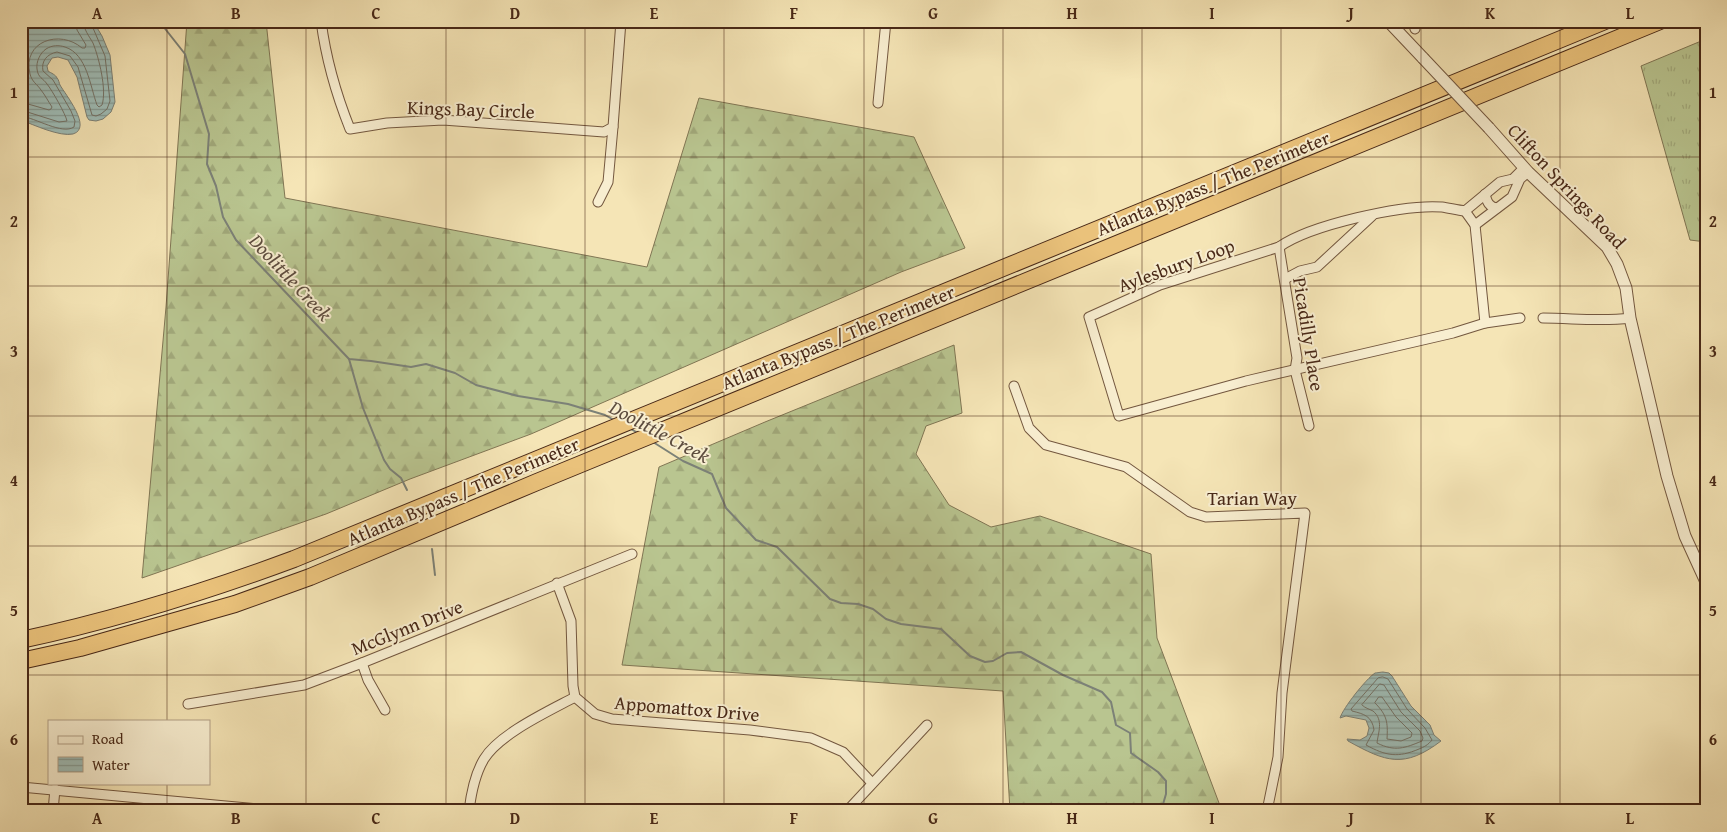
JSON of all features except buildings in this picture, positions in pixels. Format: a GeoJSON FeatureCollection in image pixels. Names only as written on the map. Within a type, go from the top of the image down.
{"type":"FeatureCollection","features":[{"type":"Feature","properties":{"kind":"highway","name":"Atlanta Bypass / The Perimeter"},"geometry":{"type":"LineString","coordinates":[[21,640],[116,617],[203,591],[294,559],[1605,21]]}},
{"type":"Feature","properties":{"kind":"highway","name":"Atlanta Bypass / The Perimeter"},"geometry":{"type":"LineString","coordinates":[[21,661],[80,648],[235,604],[310,576],[1660,21]]}},
{"type":"Feature","properties":{"kind":"street","name":"Kings Bay Circle"},"geometry":{"type":"LineString","coordinates":[[321,21],[325,52],[338,100],[350,129],[387,123],[443,120],[604,132],[614,127]]}},
{"type":"Feature","properties":{"kind":"street"},"geometry":{"type":"LineString","coordinates":[[598,202],[608,182],[614,127],[621,21]]}},
{"type":"Feature","properties":{"kind":"street"},"geometry":{"type":"LineString","coordinates":[[878,102],[886,21]]}},
{"type":"Feature","properties":{"kind":"street","name":"Clifton Springs Road"},"geometry":{"type":"LineString","coordinates":[[1388,21],[1526,170],[1607,248],[1617,264],[1626,288],[1630,318],[1667,476],[1685,536],[1706,582]]}},
{"type":"Feature","properties":{"kind":"street"},"geometry":{"type":"LineString","coordinates":[[1485,323],[1475,225],[1465,211],[1500,182],[1512,179],[1526,170]]}},
{"type":"Feature","properties":{"kind":"street"},"geometry":{"type":"LineString","coordinates":[[1475,225],[1512,196],[1526,170]]}},
{"type":"Feature","properties":{"kind":"street"},"geometry":{"type":"LineString","coordinates":[[1485,194],[1488,204],[1498,208]]}},
{"type":"Feature","properties":{"kind":"street","name":"Aylesbury Loop"},"geometry":{"type":"LineString","coordinates":[[1465,211],[1442,207],[1428,207],[1373,215],[1336,223],[1288,240],[1279,247],[1160,285],[1089,317],[1119,416],[1246,381],[1453,333],[1485,323],[1520,318]]}},
{"type":"Feature","properties":{"kind":"street"},"geometry":{"type":"LineString","coordinates":[[1285,279],[1317,267],[1373,215]]}},
{"type":"Feature","properties":{"kind":"street","name":"Picadilly Place"},"geometry":{"type":"LineString","coordinates":[[1279,247],[1298,358],[1295,370],[1309,426]]}},
{"type":"Feature","properties":{"kind":"street"},"geometry":{"type":"LineString","coordinates":[[1543,318],[1603,320],[1630,318]]}},
{"type":"Feature","properties":{"kind":"street","name":"Tarian Way"},"geometry":{"type":"LineString","coordinates":[[1014,386],[1029,428],[1046,445],[1126,467],[1190,512],[1206,517],[1305,513],[1282,693],[1278,757],[1267,811]]}},
{"type":"Feature","properties":{"kind":"street","name":"McGlynn Drive"},"geometry":{"type":"LineString","coordinates":[[188,704],[304,685],[632,554]]}},
{"type":"Feature","properties":{"kind":"street"},"geometry":{"type":"LineString","coordinates":[[469,811],[479,769],[490,750],[511,734],[575,697],[571,621],[557,583]]}},
{"type":"Feature","properties":{"kind":"street"},"geometry":{"type":"LineString","coordinates":[[362,663],[368,680],[385,710]]}},
{"type":"Feature","properties":{"kind":"street","name":"Appomattox Drive"},"geometry":{"type":"LineString","coordinates":[[575,697],[595,714],[612,719],[750,730],[811,738],[844,752],[872,783]]}},
{"type":"Feature","properties":{"kind":"street"},"geometry":{"type":"LineString","coordinates":[[847,811],[927,724]]}},
{"type":"Feature","properties":{"kind":"street"},"geometry":{"type":"LineString","coordinates":[[21,787],[279,811]]}},
{"type":"Feature","properties":{"kind":"street"},"geometry":{"type":"LineString","coordinates":[[53,811],[55,789]]}},
{"type":"Feature","properties":{"kind":"street"},"geometry":{"type":"LineString","coordinates":[[168,811],[169,800]]}},
{"type":"Feature","properties":{"kind":"green space"},"geometry":{"type":"Polygon","coordinates":[[[187,21],[266,21],[285,198],[647,267],[699,98],[914,137],[965,248],[901,272],[531,434],[410,479],[326,514],[142,578],[166,307],[187,21]]]}},
{"type":"Feature","properties":{"kind":"green space"},"geometry":{"type":"Polygon","coordinates":[[[1706,39],[1706,242],[1690,240],[1641,66],[1706,39]]]}},
{"type":"Feature","properties":{"kind":"green space"},"geometry":{"type":"Polygon","coordinates":[[[954,345],[962,413],[926,426],[916,454],[949,505],[991,527],[1040,516],[1151,554],[1157,638],[1222,811],[1010,811],[1003,691],[622,665],[659,467],[954,345]]]}},
{"type":"Feature","properties":{"kind":"water"},"geometry":{"type":"Polygon","coordinates":[[[21,21],[93,21],[110,55],[115,102],[111,112],[103,119],[89,120],[77,77],[68,60],[58,57],[52,58],[47,66],[48,71],[55,75],[76,111],[80,125],[78,131],[73,134],[61,134],[21,120],[21,21]]]}},
{"type":"Feature","properties":{"kind":"water"},"geometry":{"type":"Polygon","coordinates":[[[1375,673],[1389,673],[1392,676],[1411,706],[1430,725],[1434,735],[1441,741],[1416,756],[1405,759],[1384,758],[1361,748],[1347,739],[1360,740],[1367,736],[1369,728],[1366,720],[1346,716],[1340,718],[1342,713],[1366,681],[1375,673]]]}},
{"type":"Feature","properties":{"kind":"waterway","name":"Doolittle Creek"},"geometry":{"type":"LineString","coordinates":[[159,21],[185,54],[209,134],[207,164],[216,186],[223,217],[236,240],[349,359],[411,367],[426,364],[455,373],[476,385],[518,396],[568,404],[605,415],[614,420]]}},
{"type":"Feature","properties":{"kind":"waterway"},"geometry":{"type":"LineString","coordinates":[[349,359],[363,408],[384,460],[390,469],[401,478],[407,490]]}},
{"type":"Feature","properties":{"kind":"waterway","name":"Doolittle Creek"},"geometry":{"type":"LineString","coordinates":[[629,428],[638,433]]}},
{"type":"Feature","properties":{"kind":"waterway","name":"Doolittle Creek"},"geometry":{"type":"LineString","coordinates":[[653,442],[683,461],[712,474],[726,508],[756,540],[777,547],[830,599],[873,609],[886,619],[901,624],[941,629],[970,656],[985,662],[993,661],[1007,653],[1021,652],[1063,675],[1102,692],[1111,702],[1116,725],[1130,733],[1131,753],[1158,772],[1166,781],[1166,794],[1161,811]]}},
{"type":"Feature","properties":{"kind":"waterway"},"geometry":{"type":"LineString","coordinates":[[432,549],[435,575]]}}]}
